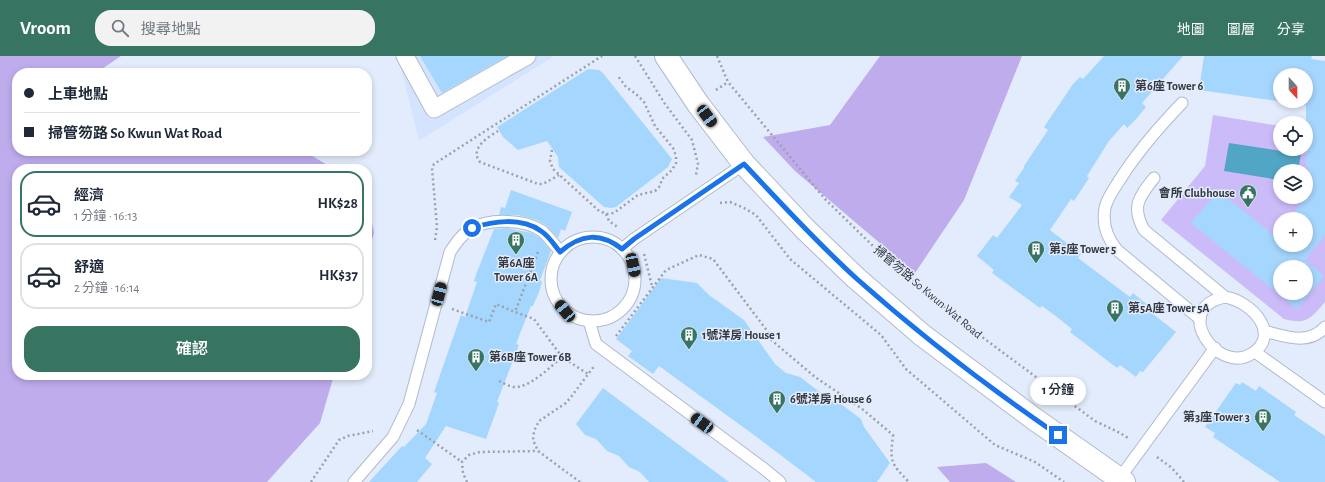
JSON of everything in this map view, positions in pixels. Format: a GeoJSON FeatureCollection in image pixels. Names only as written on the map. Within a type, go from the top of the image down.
{"type":"FeatureCollection","features":[{"type":"Feature","properties":{"kind":"street"},"geometry":{"type":"LineString","coordinates":[[405,56],[434,109],[526,56]]}},
{"type":"Feature","properties":{"kind":"street"},"geometry":{"type":"LineString","coordinates":[[666,56],[698,104],[744,164],[805,229],[856,278],[922,335],[1021,409],[1121,480]]}},
{"type":"Feature","properties":{"kind":"lane"},"geometry":{"type":"LineString","coordinates":[[1182,103],[1148,141],[1127,168],[1109,196],[1105,207],[1104,219],[1110,241],[1117,250],[1200,319]]}},
{"type":"Feature","properties":{"kind":"lane"},"geometry":{"type":"LineString","coordinates":[[622,249],[634,239],[744,164]]}},
{"type":"Feature","properties":{"kind":"lane"},"geometry":{"type":"LineString","coordinates":[[1154,178],[1139,197],[1137,205],[1139,222],[1144,230],[1226,297]]}},
{"type":"Feature","properties":{"kind":"lane"},"geometry":{"type":"LineString","coordinates":[[354,482],[393,437],[409,404],[450,252],[461,237],[472,228],[487,223],[510,221],[528,225],[542,231],[560,252]]}},
{"type":"Feature","properties":{"kind":"lane"},"geometry":{"type":"LineString","coordinates":[[593,236],[607,239],[622,249],[629,256],[635,275],[635,287],[631,298],[623,309],[614,316],[602,320],[589,321],[576,318],[565,311],[557,301],[552,288],[550,275],[554,262],[560,252],[570,244],[593,236]]}},
{"type":"Feature","properties":{"kind":"lane"},"geometry":{"type":"LineString","coordinates":[[1226,297],[1234,298],[1254,312],[1260,319],[1264,332],[1261,345],[1255,352],[1247,357],[1238,359],[1229,358],[1215,348],[1204,337],[1200,329],[1200,319],[1203,311],[1216,299],[1226,297]]}},
{"type":"Feature","properties":{"kind":"lane"},"geometry":{"type":"LineString","coordinates":[[589,321],[596,344],[780,482]]}},
{"type":"Feature","properties":{"kind":"lane"},"geometry":{"type":"LineString","coordinates":[[1264,332],[1295,339],[1314,336],[1325,327]]}},
{"type":"Feature","properties":{"kind":"lane"},"geometry":{"type":"LineString","coordinates":[[1121,480],[1142,448],[1215,348]]}},
{"type":"Feature","properties":{"kind":"lane"},"geometry":{"type":"LineString","coordinates":[[1255,352],[1325,402]]}},
{"type":"Feature","properties":{"kind":"path"},"geometry":{"type":"LineString","coordinates":[[434,242],[437,227],[432,168],[434,164],[602,56]]}},
{"type":"Feature","properties":{"kind":"path","name":"掃管笏路 So Kwun Wat Road"},"geometry":{"type":"LineString","coordinates":[[717,56],[728,82],[825,199],[873,246],[962,322],[1094,421],[1105,427],[1116,430],[1172,468],[1184,482]]}},
{"type":"Feature","properties":{"kind":"path"},"geometry":{"type":"LineString","coordinates":[[552,150],[550,161],[553,170],[598,210],[606,214],[614,213],[638,195],[655,191],[660,186],[662,180],[672,170],[676,163],[676,156],[672,148],[655,126],[644,102],[626,87],[618,76]]}},
{"type":"Feature","properties":{"kind":"path"},"geometry":{"type":"LineString","coordinates":[[498,131],[483,140],[480,144],[477,159],[480,162],[538,184],[543,184],[559,175]]}},
{"type":"Feature","properties":{"kind":"path"},"geometry":{"type":"LineString","coordinates":[[515,312],[545,235]]}},
{"type":"Feature","properties":{"kind":"path"},"geometry":{"type":"LineString","coordinates":[[634,239],[644,253],[652,286],[666,270],[692,257],[698,255],[713,259],[771,336],[769,338],[815,377],[862,408],[893,435],[891,451],[892,463],[909,482]]}},
{"type":"Feature","properties":{"kind":"path"},"geometry":{"type":"LineString","coordinates":[[436,303],[489,322],[496,304],[534,319],[562,357],[588,374]]}},
{"type":"Feature","properties":{"kind":"path"},"geometry":{"type":"LineString","coordinates":[[499,381],[511,387],[521,387],[529,383],[562,357]]}},
{"type":"Feature","properties":{"kind":"path"},"geometry":{"type":"LineString","coordinates":[[571,397],[566,403],[539,421],[534,431],[533,440],[538,451],[580,482]]}},
{"type":"Feature","properties":{"kind":"path"},"geometry":{"type":"LineString","coordinates":[[311,482],[339,440],[348,436],[368,433],[375,430]]}},
{"type":"Feature","properties":{"kind":"path"},"geometry":{"type":"LineString","coordinates":[[432,441],[462,462]]}},
{"type":"Feature","properties":{"kind":"path"},"geometry":{"type":"LineString","coordinates":[[467,482],[462,473],[462,462],[470,455],[480,452],[538,451]]}},
{"type":"Feature","properties":{"kind":"shaded area"},"geometry":{"type":"Polygon","coordinates":[[[0,56],[121,56],[103,68],[12,68],[12,156],[312,156],[326,164],[12,164],[12,380],[333,380],[320,423],[267,482],[0,482],[0,56]]]}},
{"type":"Feature","properties":{"kind":"shaded area"},"geometry":{"type":"Polygon","coordinates":[[[398,56],[554,56],[419,141],[398,56]]]}},
{"type":"Feature","properties":{"kind":"shaded area"},"geometry":{"type":"Polygon","coordinates":[[[880,56],[1022,56],[964,200],[915,273],[795,171],[763,137],[830,125],[880,56]]]}},
{"type":"Feature","properties":{"kind":"shaded area","name":"會所 Clubhouse"},"geometry":{"type":"Polygon","coordinates":[[[1213,115],[1273,125],[1273,156],[1313,156],[1313,143],[1325,133],[1325,302],[1316,313],[1308,319],[1303,321],[1292,321],[1284,319],[1161,220],[1205,166],[1213,115]]]}},
{"type":"Feature","properties":{"kind":"shaded area"},"geometry":{"type":"Polygon","coordinates":[[[372,223],[374,233],[372,240],[372,223]]]}},
{"type":"Feature","properties":{"kind":"shaded area"},"geometry":{"type":"Polygon","coordinates":[[[986,463],[1016,482],[950,482],[937,467],[986,463]]]}},
{"type":"Feature","properties":{"kind":"water"},"geometry":{"type":"Polygon","coordinates":[[[1229,143],[1273,150],[1273,156],[1301,156],[1299,164],[1273,164],[1273,179],[1224,171],[1229,143]]]}},
{"type":"Feature","properties":{"kind":"building"},"geometry":{"type":"Polygon","coordinates":[[[420,56],[507,56],[442,93],[420,56]]]}},
{"type":"Feature","properties":{"kind":"building"},"geometry":{"type":"Polygon","coordinates":[[[1104,56],[1183,56],[1142,103],[1146,107],[1137,118],[1127,128],[1124,124],[1109,141],[1087,176],[1089,178],[1074,201],[1071,199],[1050,230],[1081,254],[1078,258],[1130,297],[1133,293],[1155,311],[1153,314],[1176,332],[1143,372],[1140,371],[1136,377],[1120,365],[1117,368],[1070,332],[1072,329],[1057,317],[1042,306],[1040,308],[992,273],[994,270],[977,256],[993,235],[997,238],[1022,205],[1009,197],[1019,183],[1015,181],[1048,130],[1044,127],[1073,84],[1080,77],[1083,79],[1104,56]]]}},
{"type":"Feature","properties":{"kind":"building"},"geometry":{"type":"Polygon","coordinates":[[[1204,56],[1312,56],[1311,59],[1325,61],[1325,235],[1313,250],[1313,212],[1294,212],[1301,204],[1313,204],[1313,164],[1306,164],[1306,156],[1313,156],[1313,116],[1306,116],[1306,108],[1313,108],[1313,68],[1273,68],[1273,100],[1199,90],[1204,56]]]}},
{"type":"Feature","properties":{"kind":"building"},"geometry":{"type":"Polygon","coordinates":[[[588,69],[599,70],[602,72],[672,159],[668,167],[616,207],[611,208],[604,207],[559,167],[558,157],[547,141],[518,150],[503,137],[497,127],[588,69]]]}},
{"type":"Feature","properties":{"kind":"building"},"geometry":{"type":"Polygon","coordinates":[[[511,190],[572,212],[565,231],[561,229],[558,238],[547,226],[537,220],[518,215],[499,215],[501,207],[505,208],[511,190]]]}},
{"type":"Feature","properties":{"kind":"building"},"geometry":{"type":"Polygon","coordinates":[[[1218,191],[1273,234],[1273,252],[1311,252],[1305,260],[1273,260],[1273,290],[1191,223],[1218,191]]]}},
{"type":"Feature","properties":{"kind":"building"},"geometry":{"type":"Polygon","coordinates":[[[507,228],[532,233],[540,238],[551,251],[540,280],[542,282],[539,292],[533,306],[531,306],[516,344],[519,345],[497,402],[499,403],[486,439],[446,426],[425,458],[432,464],[417,482],[369,482],[402,446],[404,447],[426,424],[437,393],[434,392],[461,315],[465,317],[477,282],[474,281],[494,229],[507,228]]]}},
{"type":"Feature","properties":{"kind":"building"},"geometry":{"type":"Polygon","coordinates":[[[1313,267],[1324,276],[1313,289],[1313,267]]]}},
{"type":"Feature","properties":{"kind":"building"},"geometry":{"type":"Polygon","coordinates":[[[661,278],[697,283],[709,295],[744,320],[775,364],[786,373],[800,377],[833,402],[841,404],[861,419],[864,427],[890,463],[877,482],[816,482],[659,366],[653,374],[628,356],[632,351],[616,339],[661,278]]]}},
{"type":"Feature","properties":{"kind":"building"},"geometry":{"type":"Polygon","coordinates":[[[1286,300],[1304,300],[1297,309],[1286,300]]]}},
{"type":"Feature","properties":{"kind":"building","name":"第3座 Tower 3"},"geometry":{"type":"Polygon","coordinates":[[[1242,382],[1256,391],[1259,386],[1296,412],[1294,415],[1325,436],[1325,482],[1280,482],[1213,437],[1215,433],[1205,427],[1236,383],[1240,385],[1242,382]]]}},
{"type":"Feature","properties":{"kind":"building"},"geometry":{"type":"Polygon","coordinates":[[[603,388],[729,482],[649,482],[640,472],[629,467],[619,456],[607,451],[596,439],[585,435],[576,424],[603,388]]]}},
{"type":"Feature","properties":{"kind":"place","name":"第6座 Tower 6"},"geometry":{"type":"Point","coordinates":[1122,101]}},
{"type":"Feature","properties":{"kind":"place","name":"會所 Clubhouse"},"geometry":{"type":"Point","coordinates":[1248,208]}},
{"type":"Feature","properties":{"kind":"place","name":"第6A座 Tower 6A"},"geometry":{"type":"Point","coordinates":[516,255]}},
{"type":"Feature","properties":{"kind":"place","name":"第5座 Tower 5"},"geometry":{"type":"Point","coordinates":[1036,264]}},
{"type":"Feature","properties":{"kind":"place","name":"第5A座 Tower 5A"},"geometry":{"type":"Point","coordinates":[1115,323]}},
{"type":"Feature","properties":{"kind":"place","name":"1號洋房 House 1"},"geometry":{"type":"Point","coordinates":[689,350]}},
{"type":"Feature","properties":{"kind":"place","name":"第6B座 Tower 6B"},"geometry":{"type":"Point","coordinates":[476,372]}},
{"type":"Feature","properties":{"kind":"place","name":"6號洋房 House 6"},"geometry":{"type":"Point","coordinates":[777,414]}},
{"type":"Feature","properties":{"kind":"place","name":"第3座 Tower 3"},"geometry":{"type":"Point","coordinates":[1263,432]}},
{"type":"Feature","properties":{"kind":"route"},"geometry":{"type":"LineString","coordinates":[[472,228],[487,223],[510,221],[528,225],[542,231],[560,252],[570,244],[593,236],[607,239],[622,249],[634,239],[744,164],[805,229],[856,278],[922,335],[1058,435]]}}]}
